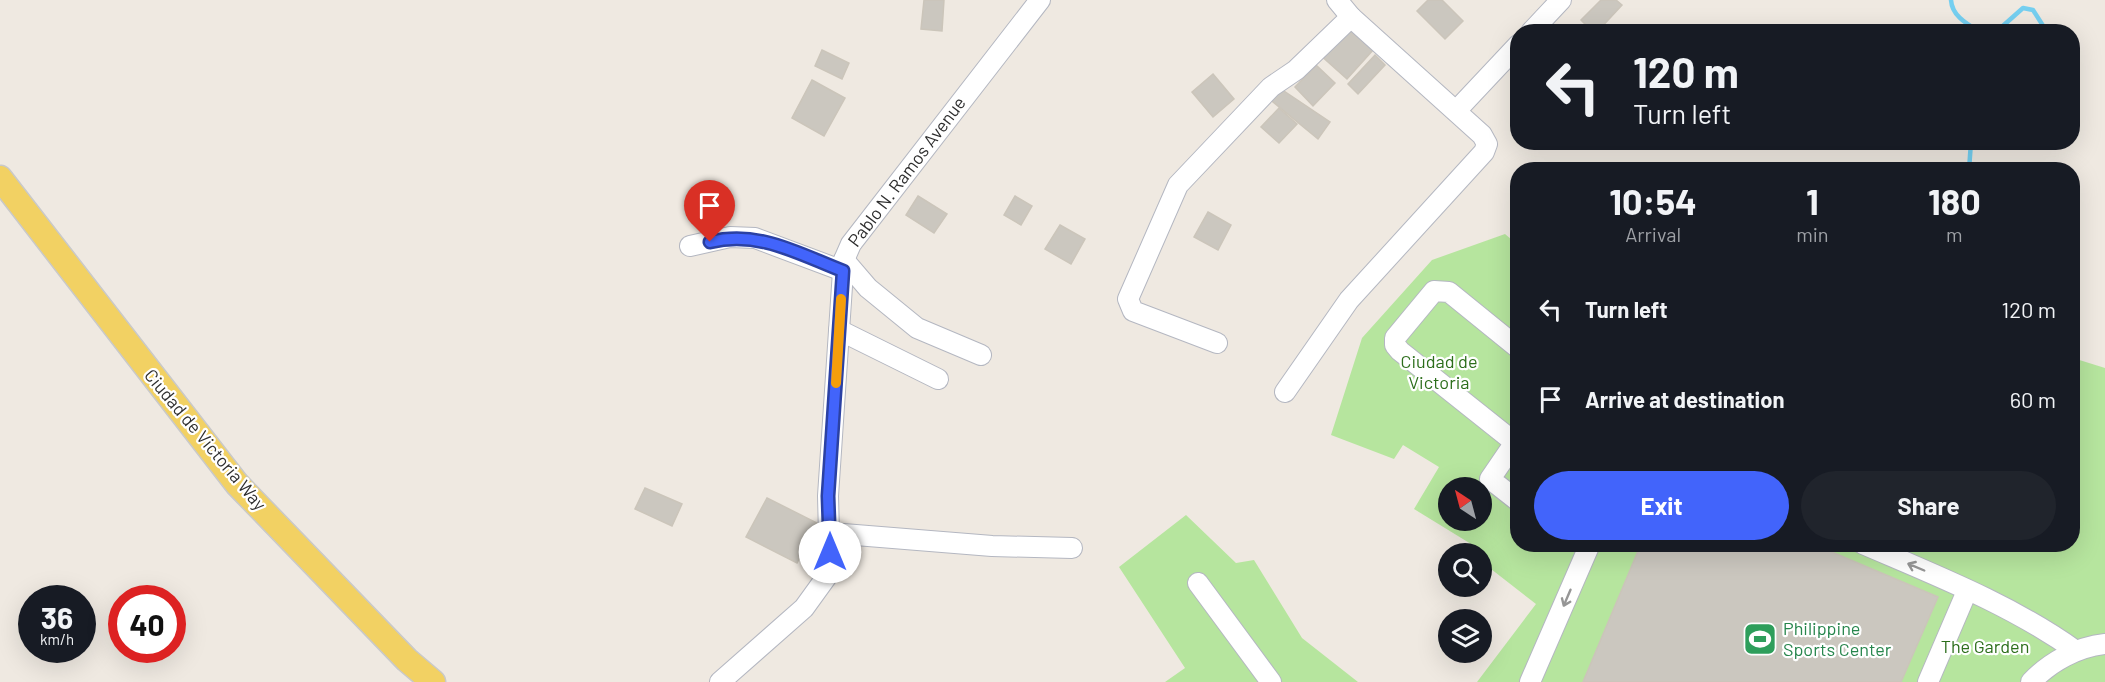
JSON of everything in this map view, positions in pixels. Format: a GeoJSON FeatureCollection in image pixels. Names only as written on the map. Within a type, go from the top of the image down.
{"type":"FeatureCollection","features":[{"type":"Feature","properties":{"kind":"main road","name":"Ciudad de Victoria Way"},"geometry":{"type":"LineString","coordinates":[[0,178],[237,484],[407,660],[434,682]]}},
{"type":"Feature","properties":{"kind":"street","name":"Pablo N. Ramos Avenue"},"geometry":{"type":"LineString","coordinates":[[720,682],[804,608],[830,572],[831,533],[828,496],[843,266],[856,235],[1040,0]]}},
{"type":"Feature","properties":{"kind":"street"},"geometry":{"type":"LineString","coordinates":[[1285,392],[1348,300],[1484,152],[1487,144],[1482,135],[1351,17],[1337,0]]}},
{"type":"Feature","properties":{"kind":"street"},"geometry":{"type":"LineString","coordinates":[[1538,24],[1561,0]]}},
{"type":"Feature","properties":{"kind":"street"},"geometry":{"type":"LineString","coordinates":[[1216,343],[1133,311],[1128,299],[1147,252],[1178,185],[1271,87],[1296,70],[1351,17]]}},
{"type":"Feature","properties":{"kind":"street"},"geometry":{"type":"LineString","coordinates":[[1456,111],[1510,54]]}},
{"type":"Feature","properties":{"kind":"street"},"geometry":{"type":"LineString","coordinates":[[690,246],[730,237],[755,238],[843,266],[917,328],[981,356]]}},
{"type":"Feature","properties":{"kind":"street"},"geometry":{"type":"LineString","coordinates":[[1510,342],[1449,292],[1442,289],[1434,291],[1395,338],[1395,345],[1400,351],[1510,437]]}},
{"type":"Feature","properties":{"kind":"street"},"geometry":{"type":"LineString","coordinates":[[839,330],[938,379]]}},
{"type":"Feature","properties":{"kind":"street"},"geometry":{"type":"LineString","coordinates":[[1510,452],[1490,479],[1510,495]]}},
{"type":"Feature","properties":{"kind":"street"},"geometry":{"type":"LineString","coordinates":[[831,533],[992,546],[1072,548]]}},
{"type":"Feature","properties":{"kind":"street"},"geometry":{"type":"LineString","coordinates":[[1530,682],[1587,552]]}},
{"type":"Feature","properties":{"kind":"street"},"geometry":{"type":"LineString","coordinates":[[1881,552],[2046,630],[2076,651]]}},
{"type":"Feature","properties":{"kind":"street"},"geometry":{"type":"LineString","coordinates":[[1198,583],[1271,682]]}},
{"type":"Feature","properties":{"kind":"street"},"geometry":{"type":"LineString","coordinates":[[1928,682],[1967,591]]}},
{"type":"Feature","properties":{"kind":"street"},"geometry":{"type":"LineString","coordinates":[[2031,682],[2054,663],[2076,651],[2105,644]]}},
{"type":"Feature","properties":{"kind":"green space","name":"Ciudad de Victoria"},"geometry":{"type":"Polygon","coordinates":[[[1505,234],[1510,238],[1510,552],[2080,552],[2080,360],[2105,368],[2105,682],[1477,682],[1536,604],[1492,570],[1492,543],[1469,543],[1450,531],[1492,531],[1492,477],[1438,477],[1438,524],[1414,509],[1439,467],[1403,445],[1394,459],[1331,435],[1362,338],[1432,260],[1505,234]]]}},
{"type":"Feature","properties":{"kind":"green space"},"geometry":{"type":"Polygon","coordinates":[[[1186,515],[1236,563],[1254,560],[1302,638],[1358,682],[1165,682],[1185,668],[1119,567],[1186,515]]]}},
{"type":"Feature","properties":{"kind":"building"},"geometry":{"type":"Polygon","coordinates":[[[924,0],[944,0],[942,31],[921,29],[924,0]]]}},
{"type":"Feature","properties":{"kind":"building"},"geometry":{"type":"Polygon","coordinates":[[[1428,0],[1442,0],[1463,21],[1445,39],[1417,11],[1428,0]]]}},
{"type":"Feature","properties":{"kind":"building"},"geometry":{"type":"Polygon","coordinates":[[[1601,0],[1616,0],[1622,5],[1604,24],[1585,24],[1581,20],[1601,0]]]}},
{"type":"Feature","properties":{"kind":"building"},"geometry":{"type":"Polygon","coordinates":[[[1344,25],[1373,50],[1347,79],[1319,54],[1344,25]]]}},
{"type":"Feature","properties":{"kind":"building"},"geometry":{"type":"Polygon","coordinates":[[[822,50],[849,63],[842,79],[815,66],[822,50]]]}},
{"type":"Feature","properties":{"kind":"building"},"geometry":{"type":"Polygon","coordinates":[[[1375,55],[1385,65],[1358,94],[1348,84],[1375,55]]]}},
{"type":"Feature","properties":{"kind":"building"},"geometry":{"type":"Polygon","coordinates":[[[1316,65],[1335,83],[1313,106],[1295,87],[1316,65]]]}},
{"type":"Feature","properties":{"kind":"building"},"geometry":{"type":"Polygon","coordinates":[[[1213,74],[1234,99],[1213,117],[1192,92],[1213,74]]]}},
{"type":"Feature","properties":{"kind":"building"},"geometry":{"type":"Polygon","coordinates":[[[812,80],[845,98],[824,136],[792,118],[812,80]]]}},
{"type":"Feature","properties":{"kind":"building"},"geometry":{"type":"Polygon","coordinates":[[[1278,87],[1330,122],[1318,139],[1267,97],[1278,87]]]}},
{"type":"Feature","properties":{"kind":"building"},"geometry":{"type":"Polygon","coordinates":[[[1279,108],[1297,124],[1279,143],[1261,127],[1279,108]]]}},
{"type":"Feature","properties":{"kind":"building"},"geometry":{"type":"Polygon","coordinates":[[[918,196],[947,214],[934,233],[906,215],[918,196]]]}},
{"type":"Feature","properties":{"kind":"building"},"geometry":{"type":"Polygon","coordinates":[[[1015,196],[1032,206],[1021,225],[1004,215],[1015,196]]]}},
{"type":"Feature","properties":{"kind":"building"},"geometry":{"type":"Polygon","coordinates":[[[1208,212],[1231,225],[1218,250],[1194,237],[1208,212]]]}},
{"type":"Feature","properties":{"kind":"building"},"geometry":{"type":"Polygon","coordinates":[[[1060,225],[1085,239],[1071,264],[1045,249],[1060,225]]]}},
{"type":"Feature","properties":{"kind":"building"},"geometry":{"type":"Polygon","coordinates":[[[645,488],[682,504],[672,526],[635,509],[645,488]]]}},
{"type":"Feature","properties":{"kind":"building"},"geometry":{"type":"Polygon","coordinates":[[[767,498],[817,523],[797,563],[746,537],[767,498]]]}},
{"type":"Feature","properties":{"kind":"building","name":"Philippine Sports Center"},"geometry":{"type":"Polygon","coordinates":[[[1638,552],[1832,552],[1938,597],[1901,682],[1583,682],[1638,552]]]}},
{"type":"Feature","properties":{"kind":"waterway"},"geometry":{"type":"LineString","coordinates":[[1951,0],[1954,11],[1967,24]]}},
{"type":"Feature","properties":{"kind":"waterway"},"geometry":{"type":"LineString","coordinates":[[2005,24],[2023,8],[2033,10],[2042,24]]}},
{"type":"Feature","properties":{"kind":"waterway"},"geometry":{"type":"LineString","coordinates":[[1970,150],[1970,162]]}},
{"type":"Feature","properties":{"kind":"slow traffic"},"geometry":{"type":"LineString","coordinates":[[836,383],[841,299]]}},
{"type":"Feature","properties":{"kind":"place","name":"Philippine Sports Center"},"geometry":{"type":"Point","coordinates":[1760,639]}},
{"type":"Feature","properties":{"kind":"route"},"geometry":{"type":"LineString","coordinates":[[710,242],[730,237],[755,238],[843,271],[828,496],[830,552]]}},
{"type":"Feature","properties":{"kind":"park label","name":"The Garden"},"geometry":{"type":"Point","coordinates":[1985,647]}}]}
